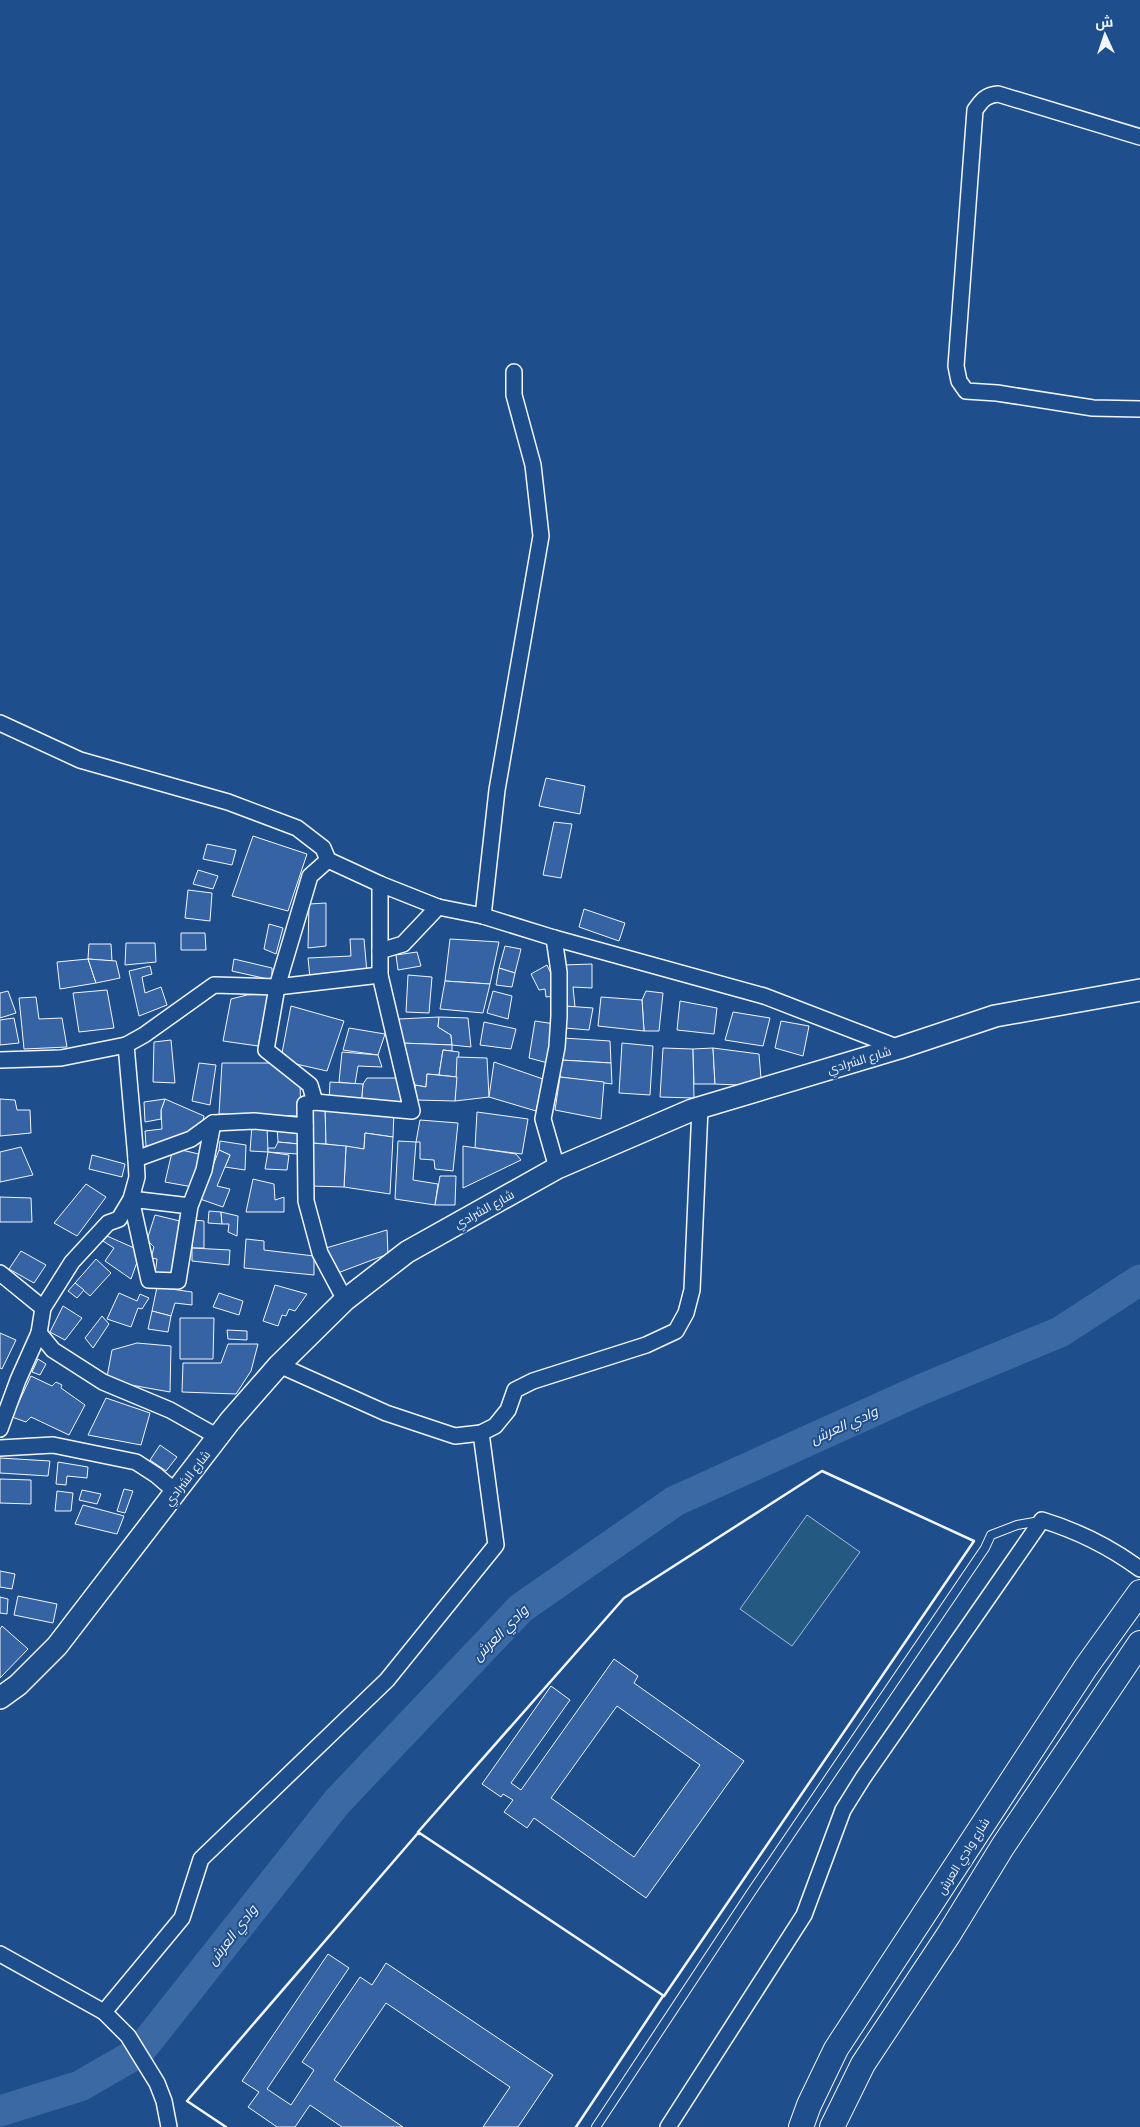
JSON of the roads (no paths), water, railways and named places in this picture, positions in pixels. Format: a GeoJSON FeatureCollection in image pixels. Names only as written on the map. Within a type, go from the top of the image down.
{"type":"FeatureCollection","features":[{"type":"Feature","properties":{"kind":"main road","name":"شارع وادي العرش"},"geometry":{"type":"LineString","coordinates":[[801,2127],[809,2105],[836,2049],[1086,1667],[1140,1592]]}},
{"type":"Feature","properties":{"kind":"main road"},"geometry":{"type":"LineString","coordinates":[[832,2127],[864,2064],[949,1934],[1003,1846],[1140,1643]]}},
{"type":"Feature","properties":{"kind":"street"},"geometry":{"type":"LineString","coordinates":[[1140,136],[998,94],[990,95],[982,100],[975,110],[956,366],[959,381],[966,391],[997,393],[1093,408],[1140,409]]}},
{"type":"Feature","properties":{"kind":"street"},"geometry":{"type":"LineString","coordinates":[[483,916],[497,790],[541,536],[532,465],[514,395],[514,372]]}},
{"type":"Feature","properties":{"kind":"street"},"geometry":{"type":"LineString","coordinates":[[0,723],[80,760],[228,802],[298,828],[323,848],[328,860],[380,884],[438,906],[483,916],[554,938],[764,996],[899,1048]]}},
{"type":"Feature","properties":{"kind":"street"},"geometry":{"type":"LineString","coordinates":[[315,1102],[310,1085],[266,1050],[277,987],[310,876],[328,860]]}},
{"type":"Feature","properties":{"kind":"street"},"geometry":{"type":"LineString","coordinates":[[345,1300],[320,1253],[306,1201],[305,1104],[315,1102],[412,1111],[380,974],[380,884]]}},
{"type":"Feature","properties":{"kind":"street"},"geometry":{"type":"LineString","coordinates":[[380,951],[403,944],[438,906]]}},
{"type":"Feature","properties":{"kind":"street"},"geometry":{"type":"LineString","coordinates":[[554,938],[559,972],[559,1016],[556,1047],[543,1119],[557,1168]]}},
{"type":"Feature","properties":{"kind":"street"},"geometry":{"type":"LineString","coordinates":[[0,1060],[61,1058],[126,1044],[144,1035],[214,986],[277,987],[380,974]]}},
{"type":"Feature","properties":{"kind":"street","name":"شارع الشرادي"},"geometry":{"type":"LineString","coordinates":[[0,1698],[18,1685],[57,1646],[218,1437],[279,1365],[345,1300],[407,1252],[557,1168],[700,1108],[899,1048],[995,1016],[1140,990]]}},
{"type":"Feature","properties":{"kind":"street"},"geometry":{"type":"LineString","coordinates":[[0,1429],[18,1380],[39,1333],[43,1308],[72,1262],[108,1223],[119,1219],[132,1199],[137,1177],[126,1044]]}},
{"type":"Feature","properties":{"kind":"street"},"geometry":{"type":"LineString","coordinates":[[279,1365],[386,1413],[455,1436],[481,1434],[495,1426],[508,1410],[516,1390],[533,1380],[646,1346],[676,1331],[686,1313],[692,1290],[700,1108]]}},
{"type":"Feature","properties":{"kind":"street"},"geometry":{"type":"LineString","coordinates":[[136,1159],[191,1139],[213,1123],[254,1121],[305,1126]]}},
{"type":"Feature","properties":{"kind":"street"},"geometry":{"type":"LineString","coordinates":[[132,1199],[149,1280],[178,1281],[190,1206],[204,1170],[213,1123]]}},
{"type":"Feature","properties":{"kind":"street"},"geometry":{"type":"LineString","coordinates":[[132,1199],[190,1206]]}},
{"type":"Feature","properties":{"kind":"street"},"geometry":{"type":"LineString","coordinates":[[0,1273],[43,1308]]}},
{"type":"Feature","properties":{"kind":"street"},"geometry":{"type":"LineString","coordinates":[[39,1333],[53,1350],[103,1382],[170,1410],[218,1437]]}},
{"type":"Feature","properties":{"kind":"street"},"geometry":{"type":"LineString","coordinates":[[104,2012],[182,1918],[200,1859],[387,1680],[496,1545],[481,1434]]}},
{"type":"Feature","properties":{"kind":"street"},"geometry":{"type":"LineString","coordinates":[[0,1448],[53,1445],[136,1462],[156,1475],[176,1492]]}},
{"type":"Feature","properties":{"kind":"street"},"geometry":{"type":"LineString","coordinates":[[668,2127],[804,1914],[843,1810],[863,1778],[1042,1520],[1073,1530],[1120,1555],[1140,1569]]}},
{"type":"Feature","properties":{"kind":"street"},"geometry":{"type":"LineString","coordinates":[[0,1954],[104,2012],[128,2036],[145,2062],[164,2101],[169,2127]]}},
{"type":"Feature","properties":{"kind":"lane"},"geometry":{"type":"LineString","coordinates":[[596,2127],[752,1891],[985,1548],[991,1535],[1016,1525],[1042,1520]]}},
{"type":"Feature","properties":{"kind":"waterway","name":"وادي العرش"},"geometry":{"type":"LineString","coordinates":[[0,2111],[80,2086],[139,2052],[337,1802],[521,1608],[675,1501],[920,1390],[1060,1332],[1140,1280]]}}]}
